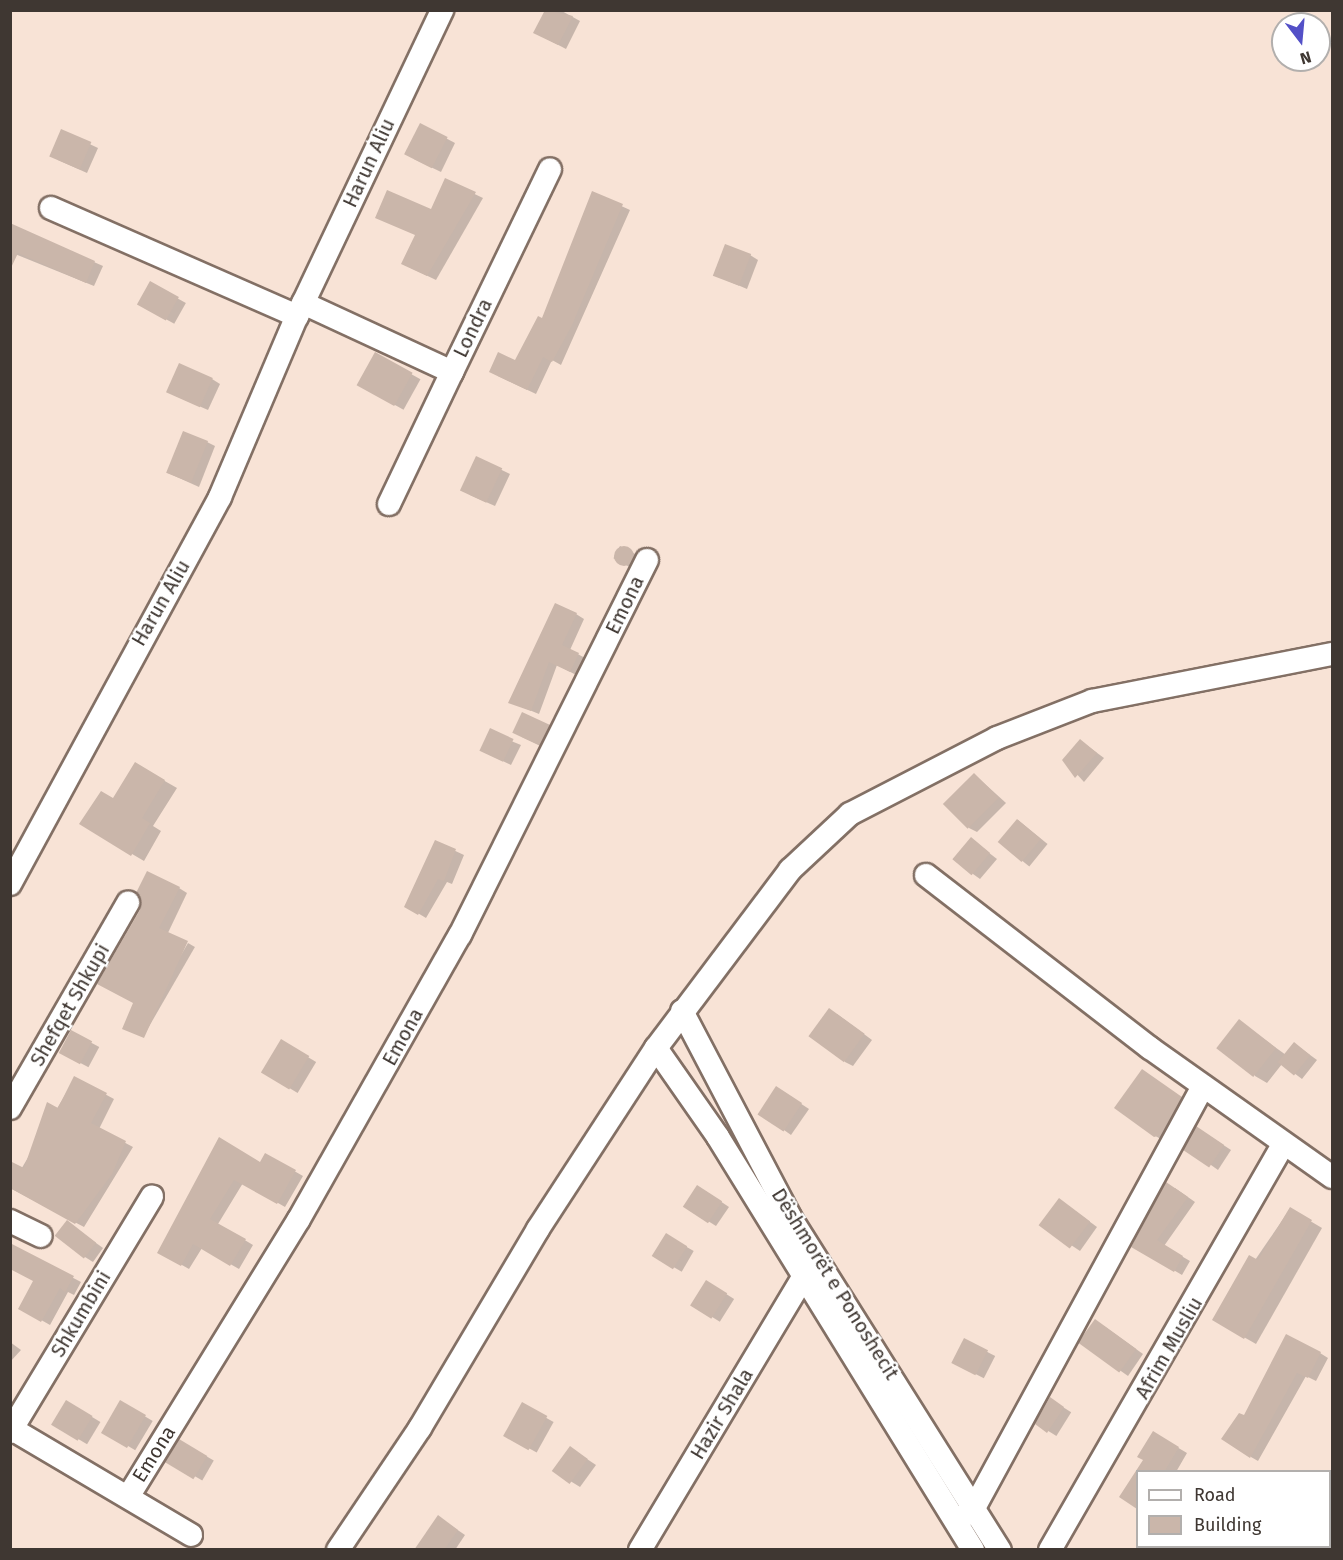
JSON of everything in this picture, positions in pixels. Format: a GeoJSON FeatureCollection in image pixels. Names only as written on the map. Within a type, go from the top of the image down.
{"type":"FeatureCollection","features":[{"type":"Feature","properties":{"kind":"street","name":"Harun Aliu"},"geometry":{"type":"LineString","coordinates":[[10,884],[220,497],[300,310],[442,10]]}},
{"type":"Feature","properties":{"kind":"street","name":"Londra"},"geometry":{"type":"LineString","coordinates":[[300,310],[452,372],[550,169]]}},
{"type":"Feature","properties":{"kind":"street"},"geometry":{"type":"LineString","coordinates":[[51,208],[300,310]]}},
{"type":"Feature","properties":{"kind":"street"},"geometry":{"type":"LineString","coordinates":[[388,504],[452,372]]}},
{"type":"Feature","properties":{"kind":"street","name":"Emona"},"geometry":{"type":"LineString","coordinates":[[128,1497],[299,1219],[460,936],[647,560]]}},
{"type":"Feature","properties":{"kind":"street"},"geometry":{"type":"LineString","coordinates":[[338,1550],[426,1419],[538,1229],[656,1048],[790,870],[850,814],[883,794],[997,738],[1092,702],[1332,654]]}},
{"type":"Feature","properties":{"kind":"street"},"geometry":{"type":"LineString","coordinates":[[926,875],[1203,1086],[1332,1177]]}},
{"type":"Feature","properties":{"kind":"street","name":"Shefqet Shkupi"},"geometry":{"type":"LineString","coordinates":[[10,1108],[128,903]]}},
{"type":"Feature","properties":{"kind":"street","name":"Dëshmorët e Ponoshecit"},"geometry":{"type":"LineString","coordinates":[[682,1011],[803,1278],[973,1550]]}},
{"type":"Feature","properties":{"kind":"street","name":"Dëshmorët e Ponoshecit"},"geometry":{"type":"LineString","coordinates":[[656,1048],[764,1192],[1000,1550]]}},
{"type":"Feature","properties":{"kind":"street"},"geometry":{"type":"LineString","coordinates":[[956,1523],[974,1508],[1203,1086]]}},
{"type":"Feature","properties":{"kind":"street","name":"Afrim Musliu"},"geometry":{"type":"LineString","coordinates":[[1050,1550],[1283,1144]]}},
{"type":"Feature","properties":{"kind":"street","name":"Shkumbini"},"geometry":{"type":"LineString","coordinates":[[11,1431],[152,1197]]}},
{"type":"Feature","properties":{"kind":"street"},"geometry":{"type":"LineString","coordinates":[[10,1221],[41,1236]]}},
{"type":"Feature","properties":{"kind":"street","name":"Hazir Shala"},"geometry":{"type":"LineString","coordinates":[[640,1550],[803,1278]]}},
{"type":"Feature","properties":{"kind":"street","name":"Emona"},"geometry":{"type":"LineString","coordinates":[[11,1431],[191,1534]]}},
{"type":"Feature","properties":{"kind":"building"},"geometry":{"type":"Polygon","coordinates":[[[545,10],[573,16],[558,45],[533,33],[545,10]]]}},
{"type":"Feature","properties":{"kind":"building"},"geometry":{"type":"Polygon","coordinates":[[[420,123],[448,137],[432,168],[404,154],[420,123]]]}},
{"type":"Feature","properties":{"kind":"building"},"geometry":{"type":"Polygon","coordinates":[[[61,129],[91,142],[80,170],[49,157],[61,129]]]}},
{"type":"Feature","properties":{"kind":"building"},"geometry":{"type":"Polygon","coordinates":[[[445,178],[476,192],[427,276],[401,264],[415,235],[375,218],[387,190],[431,209],[445,178]]]}},
{"type":"Feature","properties":{"kind":"building"},"geometry":{"type":"Polygon","coordinates":[[[592,191],[623,204],[572,325],[552,362],[543,357],[527,390],[489,372],[498,352],[515,360],[538,316],[542,318],[592,191]]]}},
{"type":"Feature","properties":{"kind":"building"},"geometry":{"type":"Polygon","coordinates":[[[10,223],[95,261],[86,283],[18,253],[10,270],[10,223]]]}},
{"type":"Feature","properties":{"kind":"building"},"geometry":{"type":"Polygon","coordinates":[[[725,244],[751,254],[739,286],[713,276],[725,244]]]}},
{"type":"Feature","properties":{"kind":"building"},"geometry":{"type":"Polygon","coordinates":[[[150,281],[179,297],[166,321],[137,305],[150,281]]]}},
{"type":"Feature","properties":{"kind":"building"},"geometry":{"type":"Polygon","coordinates":[[[375,352],[413,373],[394,406],[357,385],[375,352]]]}},
{"type":"Feature","properties":{"kind":"building"},"geometry":{"type":"Polygon","coordinates":[[[179,363],[213,378],[200,407],[166,392],[179,363]]]}},
{"type":"Feature","properties":{"kind":"building"},"geometry":{"type":"Polygon","coordinates":[[[183,431],[208,441],[191,483],[166,473],[183,431]]]}},
{"type":"Feature","properties":{"kind":"building"},"geometry":{"type":"Polygon","coordinates":[[[476,456],[502,468],[486,503],[460,490],[476,456]]]}},
{"type":"Feature","properties":{"kind":"building"},"geometry":{"type":"Polygon","coordinates":[[[624,546],[631,549],[634,556],[631,563],[624,566],[617,563],[614,556],[617,549],[624,546]]]}},
{"type":"Feature","properties":{"kind":"building"},"geometry":{"type":"Polygon","coordinates":[[[555,603],[577,613],[562,645],[579,653],[570,672],[549,662],[531,711],[508,703],[555,603]]]}},
{"type":"Feature","properties":{"kind":"building"},"geometry":{"type":"Polygon","coordinates":[[[522,712],[550,725],[540,746],[512,733],[522,712]]]}},
{"type":"Feature","properties":{"kind":"building"},"geometry":{"type":"Polygon","coordinates":[[[490,728],[514,739],[503,762],[479,751],[490,728]]]}},
{"type":"Feature","properties":{"kind":"building"},"geometry":{"type":"Polygon","coordinates":[[[1080,739],[1097,753],[1075,778],[1062,760],[1080,739]]]}},
{"type":"Feature","properties":{"kind":"building"},"geometry":{"type":"Polygon","coordinates":[[[135,762],[165,780],[142,818],[150,823],[131,856],[79,824],[101,791],[113,798],[135,762]]]}},
{"type":"Feature","properties":{"kind":"building"},"geometry":{"type":"Polygon","coordinates":[[[974,773],[999,798],[968,829],[943,804],[974,773]]]}},
{"type":"Feature","properties":{"kind":"building"},"geometry":{"type":"Polygon","coordinates":[[[1017,819],[1041,839],[1021,862],[998,842],[1017,819]]]}},
{"type":"Feature","properties":{"kind":"building"},"geometry":{"type":"Polygon","coordinates":[[[971,837],[990,853],[972,875],[952,859],[971,837]]]}},
{"type":"Feature","properties":{"kind":"building"},"geometry":{"type":"Polygon","coordinates":[[[435,840],[456,849],[444,881],[438,879],[418,915],[404,907],[435,840]]]}},
{"type":"Feature","properties":{"kind":"building"},"geometry":{"type":"Polygon","coordinates":[[[147,871],[180,887],[159,928],[188,941],[144,1038],[122,1029],[133,1003],[97,984],[140,910],[136,893],[147,871]]]}},
{"type":"Feature","properties":{"kind":"building"},"geometry":{"type":"Polygon","coordinates":[[[829,1008],[865,1034],[844,1062],[808,1036],[829,1008]]]}},
{"type":"Feature","properties":{"kind":"building"},"geometry":{"type":"Polygon","coordinates":[[[1239,1019],[1276,1048],[1253,1077],[1216,1048],[1239,1019]]]}},
{"type":"Feature","properties":{"kind":"building"},"geometry":{"type":"Polygon","coordinates":[[[71,1030],[92,1041],[80,1064],[59,1053],[71,1030]]]}},
{"type":"Feature","properties":{"kind":"building"},"geometry":{"type":"Polygon","coordinates":[[[281,1039],[309,1056],[289,1089],[261,1072],[281,1039]]]}},
{"type":"Feature","properties":{"kind":"building"},"geometry":{"type":"Polygon","coordinates":[[[1294,1042],[1310,1055],[1294,1075],[1278,1062],[1294,1042]]]}},
{"type":"Feature","properties":{"kind":"building"},"geometry":{"type":"Polygon","coordinates":[[[1142,1069],[1182,1097],[1161,1135],[1154,1137],[1114,1108],[1142,1069]]]}},
{"type":"Feature","properties":{"kind":"building"},"geometry":{"type":"Polygon","coordinates":[[[74,1076],[107,1093],[91,1123],[126,1141],[112,1174],[75,1224],[10,1188],[10,1161],[24,1168],[47,1102],[58,1108],[74,1076]]]}},
{"type":"Feature","properties":{"kind":"building"},"geometry":{"type":"Polygon","coordinates":[[[776,1086],[802,1103],[783,1131],[757,1115],[776,1086]]]}},
{"type":"Feature","properties":{"kind":"building"},"geometry":{"type":"Polygon","coordinates":[[[1196,1126],[1224,1145],[1209,1167],[1181,1148],[1196,1126]]]}},
{"type":"Feature","properties":{"kind":"building"},"geometry":{"type":"Polygon","coordinates":[[[219,1137],[260,1162],[265,1153],[296,1170],[277,1204],[234,1180],[210,1219],[246,1239],[230,1266],[193,1244],[181,1266],[157,1253],[219,1137]]]}},
{"type":"Feature","properties":{"kind":"building"},"geometry":{"type":"Polygon","coordinates":[[[1166,1182],[1188,1197],[1157,1240],[1183,1256],[1174,1272],[1131,1247],[1166,1182]]]}},
{"type":"Feature","properties":{"kind":"building"},"geometry":{"type":"Polygon","coordinates":[[[697,1185],[722,1201],[708,1223],[683,1207],[697,1185]]]}},
{"type":"Feature","properties":{"kind":"building"},"geometry":{"type":"Polygon","coordinates":[[[1059,1198],[1090,1221],[1070,1249],[1039,1225],[1059,1198]]]}},
{"type":"Feature","properties":{"kind":"building"},"geometry":{"type":"Polygon","coordinates":[[[1290,1207],[1312,1220],[1244,1339],[1212,1320],[1249,1255],[1258,1260],[1290,1207]]]}},
{"type":"Feature","properties":{"kind":"building"},"geometry":{"type":"Polygon","coordinates":[[[67,1220],[96,1243],[84,1259],[55,1236],[67,1220]]]}},
{"type":"Feature","properties":{"kind":"building"},"geometry":{"type":"Polygon","coordinates":[[[666,1233],[687,1246],[673,1269],[652,1256],[666,1233]]]}},
{"type":"Feature","properties":{"kind":"building"},"geometry":{"type":"Polygon","coordinates":[[[10,1243],[74,1276],[65,1292],[60,1288],[41,1322],[18,1309],[33,1281],[10,1269],[10,1243]]]}},
{"type":"Feature","properties":{"kind":"building"},"geometry":{"type":"Polygon","coordinates":[[[706,1280],[727,1293],[711,1319],[690,1305],[706,1280]]]}},
{"type":"Feature","properties":{"kind":"building"},"geometry":{"type":"Polygon","coordinates":[[[1095,1319],[1136,1349],[1119,1372],[1078,1342],[1095,1319]]]}},
{"type":"Feature","properties":{"kind":"building"},"geometry":{"type":"Polygon","coordinates":[[[1286,1334],[1321,1352],[1308,1378],[1297,1373],[1250,1458],[1221,1439],[1239,1413],[1244,1415],[1286,1334]]]}},
{"type":"Feature","properties":{"kind":"building"},"geometry":{"type":"Polygon","coordinates":[[[964,1338],[988,1350],[975,1375],[951,1363],[964,1338]]]}},
{"type":"Feature","properties":{"kind":"building"},"geometry":{"type":"Polygon","coordinates":[[[1050,1397],[1064,1407],[1047,1433],[1035,1424],[1050,1397]]]}},
{"type":"Feature","properties":{"kind":"building"},"geometry":{"type":"Polygon","coordinates":[[[66,1400],[93,1416],[78,1441],[51,1425],[66,1400]]]}},
{"type":"Feature","properties":{"kind":"building"},"geometry":{"type":"Polygon","coordinates":[[[120,1400],[146,1415],[127,1448],[101,1433],[120,1400]]]}},
{"type":"Feature","properties":{"kind":"building"},"geometry":{"type":"Polygon","coordinates":[[[522,1402],[547,1416],[528,1450],[503,1436],[522,1402]]]}},
{"type":"Feature","properties":{"kind":"building"},"geometry":{"type":"Polygon","coordinates":[[[1153,1431],[1179,1447],[1165,1470],[1137,1470],[1143,1460],[1137,1457],[1153,1431]]]}},
{"type":"Feature","properties":{"kind":"building"},"geometry":{"type":"Polygon","coordinates":[[[179,1439],[207,1456],[193,1479],[165,1462],[179,1439]]]}},
{"type":"Feature","properties":{"kind":"building"},"geometry":{"type":"Polygon","coordinates":[[[570,1446],[588,1459],[570,1484],[552,1471],[570,1446]]]}},
{"type":"Feature","properties":{"kind":"building"},"geometry":{"type":"Polygon","coordinates":[[[1136,1471],[1136,1508],[1119,1497],[1136,1471]]]}},
{"type":"Feature","properties":{"kind":"building"},"geometry":{"type":"Polygon","coordinates":[[[438,1515],[458,1530],[444,1550],[414,1550],[438,1515]]]}}]}
